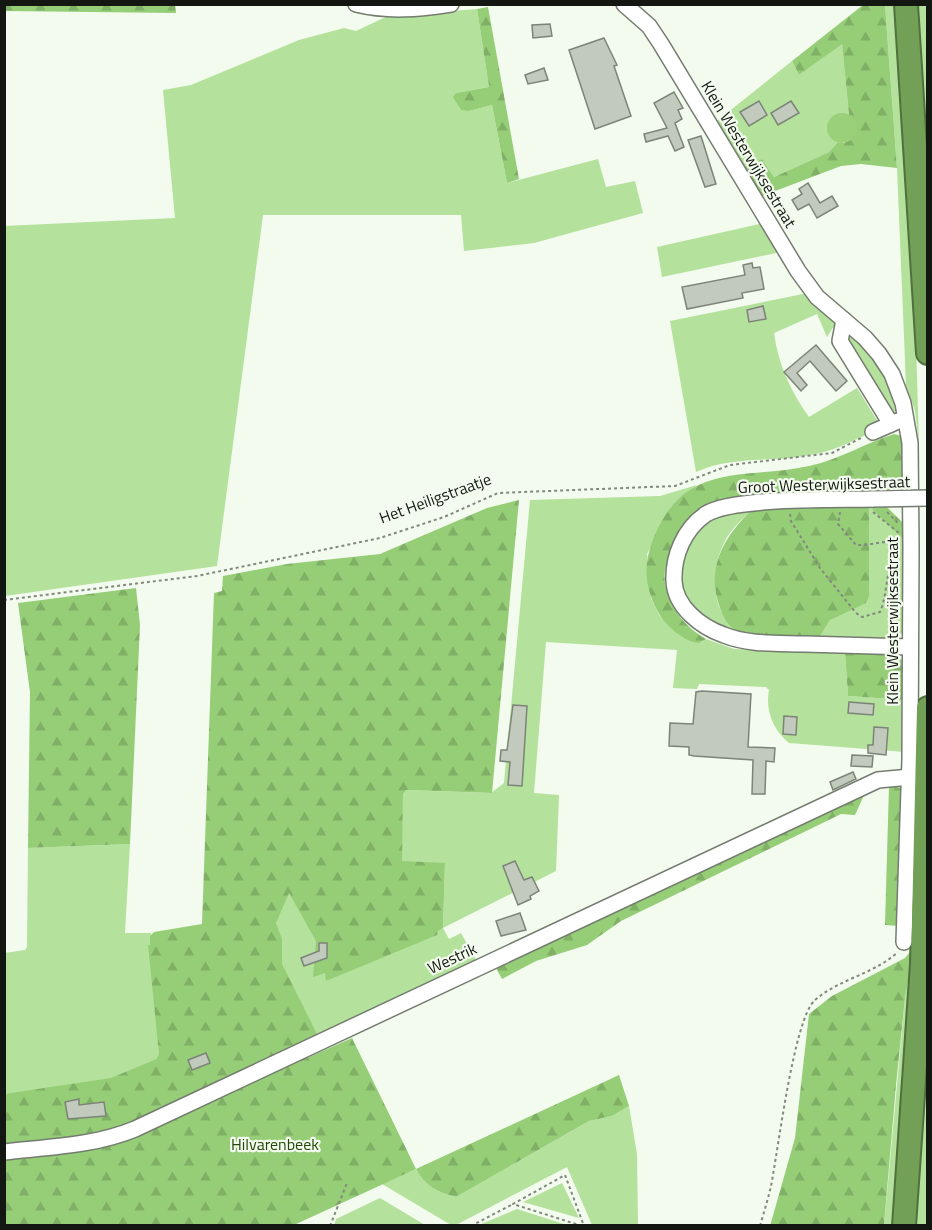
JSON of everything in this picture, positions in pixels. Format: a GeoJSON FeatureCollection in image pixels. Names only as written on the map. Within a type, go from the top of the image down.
{"type":"FeatureCollection","features":[{"type":"Feature","properties":{"kind":"highway"},"geometry":{"type":"LineString","coordinates":[[906,4],[927,353]]}},
{"type":"Feature","properties":{"kind":"highway"},"geometry":{"type":"LineString","coordinates":[[904,1226],[922,964],[927,708]]}},
{"type":"Feature","properties":{"kind":"street"},"geometry":{"type":"LineString","coordinates":[[356,4],[378,10],[413,9],[451,4]]}},
{"type":"Feature","properties":{"kind":"street","name":"Klein Westerwijksestraat"},"geometry":{"type":"LineString","coordinates":[[624,4],[649,26],[661,44],[810,288],[865,338],[892,374],[906,417],[909,443],[910,777],[904,942]]}},
{"type":"Feature","properties":{"kind":"street"},"geometry":{"type":"LineString","coordinates":[[844,320],[840,341],[891,424]]}},
{"type":"Feature","properties":{"kind":"street"},"geometry":{"type":"LineString","coordinates":[[873,432],[906,417]]}},
{"type":"Feature","properties":{"kind":"street","name":"Groot Westerwijksestraat"},"geometry":{"type":"LineString","coordinates":[[910,647],[758,643],[724,635],[701,623],[686,609],[674,590],[673,567],[688,531],[706,514],[729,505],[788,501],[872,504],[927,498]]}},
{"type":"Feature","properties":{"kind":"street","name":"Westrik"},"geometry":{"type":"LineString","coordinates":[[4,1152],[89,1142],[115,1137],[135,1129],[878,780],[910,777]]}},
{"type":"Feature","properties":{"kind":"path","name":"Het Heiligstraatje"},"geometry":{"type":"LineString","coordinates":[[4,600],[197,576],[380,538],[444,517],[498,492],[675,486],[730,465],[832,453],[873,432]]}},
{"type":"Feature","properties":{"kind":"path"},"geometry":{"type":"LineString","coordinates":[[788,501],[791,521],[820,568],[856,613],[862,616],[880,612],[887,590],[887,574],[892,558],[898,549],[910,541]]}},
{"type":"Feature","properties":{"kind":"path"},"geometry":{"type":"LineString","coordinates":[[872,504],[910,541]]}},
{"type":"Feature","properties":{"kind":"path"},"geometry":{"type":"LineString","coordinates":[[872,504],[881,517],[910,541]]}},
{"type":"Feature","properties":{"kind":"path"},"geometry":{"type":"LineString","coordinates":[[834,510],[846,509]]}},
{"type":"Feature","properties":{"kind":"path"},"geometry":{"type":"LineString","coordinates":[[840,510],[838,524],[856,545],[910,541]]}},
{"type":"Feature","properties":{"kind":"path"},"geometry":{"type":"LineString","coordinates":[[760,1226],[771,1185],[792,1068],[806,1011],[815,1000],[891,959],[902,949],[904,942]]}},
{"type":"Feature","properties":{"kind":"path"},"geometry":{"type":"LineString","coordinates":[[471,1226],[565,1175],[583,1226]]}},
{"type":"Feature","properties":{"kind":"path"},"geometry":{"type":"LineString","coordinates":[[330,1226],[347,1183]]}},
{"type":"Feature","properties":{"kind":"path"},"geometry":{"type":"LineString","coordinates":[[513,1204],[583,1226]]}},
{"type":"Feature","properties":{"kind":"shaded area"},"geometry":{"type":"Polygon","coordinates":[[[885,5],[899,5],[914,277],[919,444],[915,411],[906,385],[897,168],[885,5]]]}},
{"type":"Feature","properties":{"kind":"shaded area"},"geometry":{"type":"Polygon","coordinates":[[[919,5],[927,5],[927,154],[919,5]]]}},
{"type":"Feature","properties":{"kind":"shaded area"},"geometry":{"type":"Polygon","coordinates":[[[477,9],[489,87],[456,93],[469,111],[492,105],[507,183],[598,159],[606,187],[635,181],[643,213],[534,243],[464,251],[461,215],[263,215],[217,566],[5,596],[4,226],[175,218],[163,90],[191,85],[299,40],[344,28],[356,31],[388,16],[477,9]]]}},
{"type":"Feature","properties":{"kind":"shaded area"},"geometry":{"type":"Polygon","coordinates":[[[842,43],[849,115],[835,115],[828,133],[838,142],[829,152],[774,177],[762,159],[744,167],[717,121],[792,61],[799,75],[842,43]]]}},
{"type":"Feature","properties":{"kind":"shaded area"},"geometry":{"type":"Polygon","coordinates":[[[842,113],[848,114],[856,122],[856,134],[848,142],[842,143],[836,142],[828,134],[827,128],[828,122],[836,114],[842,113]]]}},
{"type":"Feature","properties":{"kind":"shaded area"},"geometry":{"type":"Polygon","coordinates":[[[764,223],[781,252],[662,277],[657,247],[764,223]]]}},
{"type":"Feature","properties":{"kind":"shaded area"},"geometry":{"type":"Polygon","coordinates":[[[808,293],[836,323],[827,337],[817,314],[774,333],[782,367],[796,398],[809,417],[857,388],[880,425],[879,429],[840,447],[823,452],[800,457],[725,463],[696,472],[670,321],[808,293]]]}},
{"type":"Feature","properties":{"kind":"shaded area"},"geometry":{"type":"Polygon","coordinates":[[[849,334],[866,348],[879,366],[897,407],[894,414],[891,415],[842,341],[849,334]]]}},
{"type":"Feature","properties":{"kind":"shaded area"},"geometry":{"type":"Polygon","coordinates":[[[697,485],[671,507],[647,554],[651,598],[659,615],[675,631],[701,643],[706,639],[734,649],[845,652],[848,696],[906,700],[905,752],[789,743],[775,726],[769,712],[769,690],[766,687],[699,684],[697,689],[673,688],[677,650],[546,642],[534,793],[559,795],[556,871],[443,928],[445,863],[401,865],[403,794],[405,790],[491,793],[504,783],[530,500],[660,496],[697,485]]]}},
{"type":"Feature","properties":{"kind":"shaded area"},"geometry":{"type":"Polygon","coordinates":[[[869,505],[905,541],[907,622],[903,633],[885,638],[819,638],[830,620],[869,596],[869,505]]]}},
{"type":"Feature","properties":{"kind":"shaded area"},"geometry":{"type":"Polygon","coordinates":[[[752,510],[725,541],[716,566],[715,580],[719,606],[724,617],[744,634],[711,623],[699,615],[687,600],[682,578],[685,555],[696,534],[704,526],[733,513],[752,510]]]}},
{"type":"Feature","properties":{"kind":"shaded area"},"geometry":{"type":"Polygon","coordinates":[[[130,844],[125,933],[151,933],[159,1054],[156,1059],[103,1082],[5,1094],[4,953],[25,950],[27,947],[28,848],[130,844]]]}},
{"type":"Feature","properties":{"kind":"shaded area"},"geometry":{"type":"Polygon","coordinates":[[[284,892],[304,897],[326,967],[326,981],[443,928],[449,939],[461,933],[477,962],[316,1038],[296,993],[274,962],[281,944],[276,914],[284,892]]]}},
{"type":"Feature","properties":{"kind":"shaded area"},"geometry":{"type":"Polygon","coordinates":[[[914,953],[895,1225],[884,1226],[905,998],[914,953]]]}},
{"type":"Feature","properties":{"kind":"shaded area"},"geometry":{"type":"Polygon","coordinates":[[[927,1036],[927,1225],[913,1226],[927,1036]]]}},
{"type":"Feature","properties":{"kind":"shaded area"},"geometry":{"type":"Polygon","coordinates":[[[629,1106],[637,1154],[638,1225],[592,1225],[567,1167],[456,1225],[451,1225],[382,1184],[416,1169],[432,1188],[456,1197],[589,1121],[612,1116],[629,1106]]]}},
{"type":"Feature","properties":{"kind":"shaded area"},"geometry":{"type":"Polygon","coordinates":[[[562,1183],[579,1218],[523,1202],[562,1183]]]}},
{"type":"Feature","properties":{"kind":"shaded area"},"geometry":{"type":"Polygon","coordinates":[[[380,1198],[425,1225],[334,1225],[336,1219],[380,1198]]]}},
{"type":"Feature","properties":{"kind":"shaded area"},"geometry":{"type":"Polygon","coordinates":[[[517,1209],[567,1225],[479,1225],[517,1209]]]}},
{"type":"Feature","properties":{"kind":"green space"},"geometry":{"type":"Polygon","coordinates":[[[5,4],[175,4],[176,13],[5,11],[5,4]]]}},
{"type":"Feature","properties":{"kind":"green space"},"geometry":{"type":"Polygon","coordinates":[[[863,5],[885,5],[897,168],[861,164],[841,166],[762,196],[744,167],[762,159],[774,177],[829,152],[838,142],[844,143],[856,134],[856,124],[849,115],[842,44],[799,75],[792,61],[863,5]]]}},
{"type":"Feature","properties":{"kind":"green space"},"geometry":{"type":"Polygon","coordinates":[[[488,7],[519,179],[507,183],[492,105],[469,111],[461,110],[453,97],[456,93],[489,87],[477,9],[488,7]]]}},
{"type":"Feature","properties":{"kind":"green space"},"geometry":{"type":"Polygon","coordinates":[[[894,434],[902,436],[904,492],[726,501],[679,544],[669,557],[665,569],[667,593],[672,605],[687,625],[706,639],[700,643],[688,640],[665,622],[650,593],[647,575],[648,556],[654,537],[667,513],[682,496],[700,485],[719,478],[820,463],[894,434]]]}},
{"type":"Feature","properties":{"kind":"green space","name":"Hilvarenbeek"},"geometry":{"type":"Polygon","coordinates":[[[519,500],[492,793],[406,790],[403,794],[402,861],[445,863],[443,928],[438,931],[437,935],[326,981],[325,973],[313,977],[316,941],[289,893],[276,923],[282,939],[282,964],[317,1034],[316,1038],[304,1043],[307,1058],[352,1038],[416,1169],[294,1225],[5,1226],[4,1094],[111,1078],[156,1059],[159,1054],[148,945],[150,945],[150,936],[154,932],[202,924],[214,593],[222,591],[223,576],[287,564],[380,554],[487,508],[519,500]]]}},
{"type":"Feature","properties":{"kind":"green space"},"geometry":{"type":"Polygon","coordinates":[[[885,505],[905,525],[905,541],[869,506],[869,596],[866,603],[830,620],[819,638],[754,636],[736,630],[726,621],[716,594],[716,567],[726,542],[752,510],[885,505]]]}},
{"type":"Feature","properties":{"kind":"green space"},"geometry":{"type":"Polygon","coordinates":[[[136,588],[140,625],[130,844],[28,848],[30,692],[18,603],[136,588]]]}},
{"type":"Feature","properties":{"kind":"green space"},"geometry":{"type":"Polygon","coordinates":[[[845,652],[888,653],[902,660],[906,671],[906,700],[848,696],[845,652]]]}},
{"type":"Feature","properties":{"kind":"green space"},"geometry":{"type":"Polygon","coordinates":[[[889,786],[902,788],[899,926],[885,925],[889,786]]]}},
{"type":"Feature","properties":{"kind":"green space"},"geometry":{"type":"Polygon","coordinates":[[[865,793],[855,815],[841,814],[621,921],[587,945],[536,961],[502,979],[496,968],[865,793]]]}},
{"type":"Feature","properties":{"kind":"green space"},"geometry":{"type":"Polygon","coordinates":[[[915,946],[905,998],[884,1225],[770,1226],[795,1138],[809,1014],[832,996],[905,958],[915,946]]]}},
{"type":"Feature","properties":{"kind":"green space"},"geometry":{"type":"Polygon","coordinates":[[[619,1075],[629,1106],[612,1116],[589,1121],[456,1197],[432,1188],[416,1169],[619,1075]]]}},
{"type":"Feature","properties":{"kind":"building"},"geometry":{"type":"Polygon","coordinates":[[[550,24],[552,36],[533,38],[532,25],[550,24]]]}},
{"type":"Feature","properties":{"kind":"building"},"geometry":{"type":"Polygon","coordinates":[[[604,38],[617,65],[614,66],[631,116],[595,129],[569,50],[604,38]]]}},
{"type":"Feature","properties":{"kind":"building"},"geometry":{"type":"Polygon","coordinates":[[[544,68],[548,80],[528,84],[525,75],[544,68]]]}},
{"type":"Feature","properties":{"kind":"building"},"geometry":{"type":"Polygon","coordinates":[[[674,92],[683,108],[678,110],[682,119],[675,123],[684,147],[675,151],[668,136],[646,142],[644,134],[667,128],[654,103],[674,92]]]}},
{"type":"Feature","properties":{"kind":"building"},"geometry":{"type":"Polygon","coordinates":[[[759,101],[767,115],[749,126],[740,112],[759,101]]]}},
{"type":"Feature","properties":{"kind":"building"},"geometry":{"type":"Polygon","coordinates":[[[791,101],[799,113],[778,125],[771,113],[791,101]]]}},
{"type":"Feature","properties":{"kind":"building"},"geometry":{"type":"Polygon","coordinates":[[[701,136],[716,184],[705,187],[688,140],[701,136]]]}},
{"type":"Feature","properties":{"kind":"building"},"geometry":{"type":"Polygon","coordinates":[[[808,183],[820,203],[832,196],[838,206],[817,218],[809,204],[798,210],[792,200],[802,194],[799,189],[808,183]]]}},
{"type":"Feature","properties":{"kind":"building"},"geometry":{"type":"Polygon","coordinates":[[[752,263],[753,268],[760,267],[764,289],[742,293],[743,298],[687,309],[682,287],[745,275],[743,265],[752,263]]]}},
{"type":"Feature","properties":{"kind":"building"},"geometry":{"type":"Polygon","coordinates":[[[763,306],[766,319],[749,322],[747,310],[763,306]]]}},
{"type":"Feature","properties":{"kind":"building"},"geometry":{"type":"Polygon","coordinates":[[[816,345],[847,381],[836,391],[810,361],[797,373],[807,385],[801,391],[784,372],[816,345]]]}},
{"type":"Feature","properties":{"kind":"building"},"geometry":{"type":"Polygon","coordinates":[[[696,692],[751,694],[748,747],[775,748],[774,762],[766,761],[765,794],[752,794],[753,760],[694,756],[689,755],[689,747],[669,746],[670,723],[693,724],[696,692]]]}},
{"type":"Feature","properties":{"kind":"building"},"geometry":{"type":"Polygon","coordinates":[[[849,702],[874,704],[873,715],[848,713],[849,702]]]}},
{"type":"Feature","properties":{"kind":"building"},"geometry":{"type":"Polygon","coordinates":[[[513,705],[527,706],[522,786],[508,785],[510,762],[500,761],[501,750],[507,750],[513,705]]]}},
{"type":"Feature","properties":{"kind":"building"},"geometry":{"type":"Polygon","coordinates":[[[784,716],[797,717],[796,735],[783,734],[784,716]]]}},
{"type":"Feature","properties":{"kind":"building"},"geometry":{"type":"Polygon","coordinates":[[[874,727],[888,728],[886,755],[868,753],[868,745],[873,745],[874,727]]]}},
{"type":"Feature","properties":{"kind":"building"},"geometry":{"type":"Polygon","coordinates":[[[852,755],[873,756],[872,767],[851,766],[852,755]]]}},
{"type":"Feature","properties":{"kind":"building"},"geometry":{"type":"Polygon","coordinates":[[[853,772],[856,779],[833,790],[830,782],[853,772]]]}},
{"type":"Feature","properties":{"kind":"building"},"geometry":{"type":"Polygon","coordinates":[[[515,861],[524,880],[532,877],[539,891],[530,896],[531,899],[518,905],[503,866],[515,861]]]}},
{"type":"Feature","properties":{"kind":"building"},"geometry":{"type":"Polygon","coordinates":[[[520,913],[526,930],[501,936],[496,921],[520,913]]]}},
{"type":"Feature","properties":{"kind":"building"},"geometry":{"type":"Polygon","coordinates":[[[319,943],[327,943],[327,958],[304,966],[301,958],[319,951],[319,943]]]}},
{"type":"Feature","properties":{"kind":"building"},"geometry":{"type":"Polygon","coordinates":[[[206,1053],[210,1063],[192,1070],[188,1060],[206,1053]]]}},
{"type":"Feature","properties":{"kind":"building"},"geometry":{"type":"Polygon","coordinates":[[[79,1099],[79,1105],[104,1102],[106,1116],[68,1119],[65,1102],[79,1099]]]}}]}
